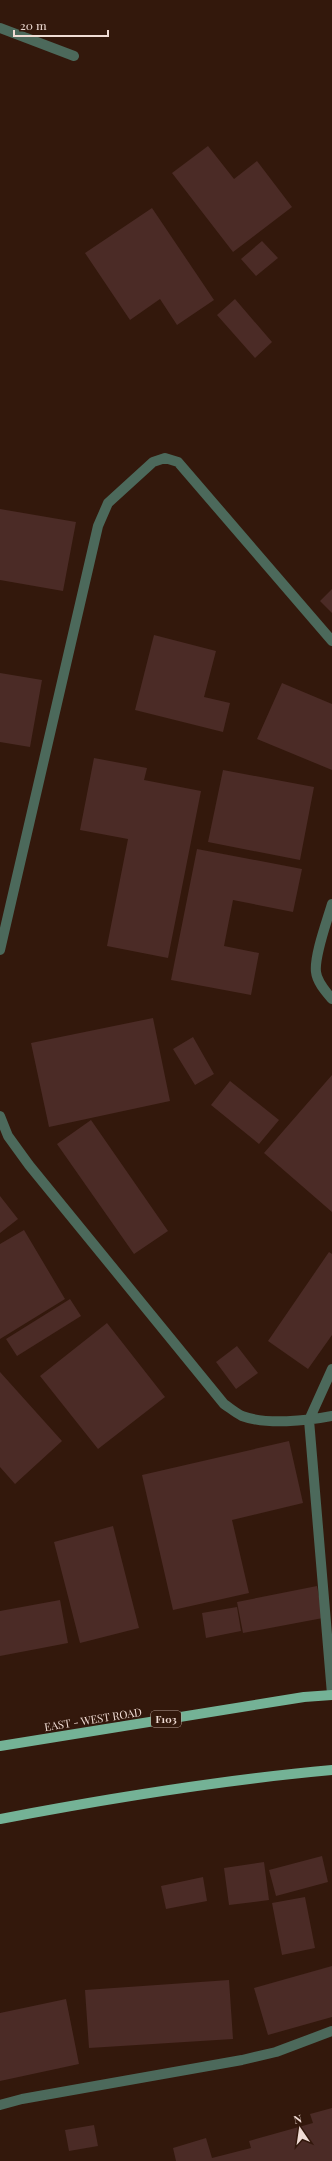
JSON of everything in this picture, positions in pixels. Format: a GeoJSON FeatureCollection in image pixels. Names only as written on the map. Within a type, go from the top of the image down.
{"type":"FeatureCollection","features":[{"type":"Feature","properties":{"kind":"main road","name":"EAST - WEST ROAD"},"geometry":{"type":"LineString","coordinates":[[0,1746],[304,1697],[332,1695]]}},
{"type":"Feature","properties":{"kind":"main road"},"geometry":{"type":"LineString","coordinates":[[0,1819],[61,1807],[282,1774],[332,1770]]}},
{"type":"Feature","properties":{"kind":"street"},"geometry":{"type":"LineString","coordinates":[[0,28],[74,56]]}},
{"type":"Feature","properties":{"kind":"street"},"geometry":{"type":"LineString","coordinates":[[0,950],[98,526],[108,503],[153,462],[165,458],[178,462],[332,640]]}},
{"type":"Feature","properties":{"kind":"street"},"geometry":{"type":"LineString","coordinates":[[332,904],[318,954],[316,973],[322,988],[332,999]]}},
{"type":"Feature","properties":{"kind":"street"},"geometry":{"type":"LineString","coordinates":[[0,1116],[8,1136],[29,1165],[224,1404],[242,1416],[259,1419],[309,1420],[332,1416]]}},
{"type":"Feature","properties":{"kind":"street"},"geometry":{"type":"LineString","coordinates":[[332,1369],[309,1420],[332,1695]]}},
{"type":"Feature","properties":{"kind":"street"},"geometry":{"type":"LineString","coordinates":[[0,2104],[242,2060],[276,2052],[332,2032]]}},
{"type":"Feature","properties":{"kind":"building"},"geometry":{"type":"Polygon","coordinates":[[[208,146],[234,179],[257,161],[292,207],[233,252],[172,173],[208,146]]]}},
{"type":"Feature","properties":{"kind":"building"},"geometry":{"type":"Polygon","coordinates":[[[152,208],[214,300],[177,325],[160,299],[130,320],[85,253],[152,208]]]}},
{"type":"Feature","properties":{"kind":"building"},"geometry":{"type":"Polygon","coordinates":[[[262,241],[278,258],[256,276],[241,259],[262,241]]]}},
{"type":"Feature","properties":{"kind":"building"},"geometry":{"type":"Polygon","coordinates":[[[235,299],[272,342],[255,358],[217,315],[235,299]]]}},
{"type":"Feature","properties":{"kind":"building"},"geometry":{"type":"Polygon","coordinates":[[[0,509],[76,522],[63,591],[0,580],[0,509]]]}},
{"type":"Feature","properties":{"kind":"building"},"geometry":{"type":"Polygon","coordinates":[[[332,589],[332,613],[320,601],[332,589]]]}},
{"type":"Feature","properties":{"kind":"building"},"geometry":{"type":"Polygon","coordinates":[[[154,635],[216,651],[204,697],[230,703],[223,732],[135,710],[154,635]]]}},
{"type":"Feature","properties":{"kind":"building"},"geometry":{"type":"Polygon","coordinates":[[[0,673],[42,680],[30,747],[0,742],[0,673]]]}},
{"type":"Feature","properties":{"kind":"building"},"geometry":{"type":"Polygon","coordinates":[[[282,683],[332,704],[332,770],[257,739],[282,683]]]}},
{"type":"Feature","properties":{"kind":"building"},"geometry":{"type":"Polygon","coordinates":[[[94,758],[147,768],[144,780],[201,791],[168,958],[107,946],[128,839],[80,830],[94,758]]]}},
{"type":"Feature","properties":{"kind":"building"},"geometry":{"type":"Polygon","coordinates":[[[223,770],[314,787],[300,860],[208,842],[223,770]]]}},
{"type":"Feature","properties":{"kind":"building"},"geometry":{"type":"Polygon","coordinates":[[[197,849],[302,869],[293,912],[233,900],[224,946],[259,953],[251,995],[171,980],[197,849]]]}},
{"type":"Feature","properties":{"kind":"building"},"geometry":{"type":"Polygon","coordinates":[[[153,1018],[170,1101],[49,1127],[31,1043],[153,1018]]]}},
{"type":"Feature","properties":{"kind":"building"},"geometry":{"type":"Polygon","coordinates":[[[193,1037],[214,1074],[195,1085],[173,1049],[193,1037]]]}},
{"type":"Feature","properties":{"kind":"building"},"geometry":{"type":"Polygon","coordinates":[[[332,1075],[332,1212],[264,1153],[332,1075]]]}},
{"type":"Feature","properties":{"kind":"building"},"geometry":{"type":"Polygon","coordinates":[[[230,1081],[279,1120],[259,1144],[211,1105],[230,1081]]]}},
{"type":"Feature","properties":{"kind":"building"},"geometry":{"type":"Polygon","coordinates":[[[91,1120],[168,1231],[134,1254],[57,1144],[91,1120]]]}},
{"type":"Feature","properties":{"kind":"building"},"geometry":{"type":"Polygon","coordinates":[[[0,1196],[18,1219],[0,1233],[0,1196]]]}},
{"type":"Feature","properties":{"kind":"building"},"geometry":{"type":"Polygon","coordinates":[[[24,1230],[65,1299],[0,1339],[0,1244],[24,1230]]]}},
{"type":"Feature","properties":{"kind":"building"},"geometry":{"type":"Polygon","coordinates":[[[329,1252],[332,1254],[332,1335],[308,1369],[268,1341],[329,1252]]]}},
{"type":"Feature","properties":{"kind":"building"},"geometry":{"type":"Polygon","coordinates":[[[70,1299],[81,1316],[17,1356],[6,1339],[70,1299]]]}},
{"type":"Feature","properties":{"kind":"building"},"geometry":{"type":"Polygon","coordinates":[[[107,1323],[165,1397],[98,1449],[40,1376],[107,1323]]]}},
{"type":"Feature","properties":{"kind":"building"},"geometry":{"type":"Polygon","coordinates":[[[237,1346],[258,1373],[236,1389],[216,1362],[237,1346]]]}},
{"type":"Feature","properties":{"kind":"building"},"geometry":{"type":"Polygon","coordinates":[[[0,1372],[62,1441],[15,1484],[0,1467],[0,1372]]]}},
{"type":"Feature","properties":{"kind":"building"},"geometry":{"type":"Polygon","coordinates":[[[289,1441],[303,1503],[232,1520],[249,1593],[173,1610],[142,1475],[289,1441]]]}},
{"type":"Feature","properties":{"kind":"building"},"geometry":{"type":"Polygon","coordinates":[[[113,1526],[139,1628],[80,1643],[54,1542],[113,1526]]]}},
{"type":"Feature","properties":{"kind":"building"},"geometry":{"type":"Polygon","coordinates":[[[317,1586],[323,1618],[243,1633],[237,1602],[317,1586]]]}},
{"type":"Feature","properties":{"kind":"building"},"geometry":{"type":"Polygon","coordinates":[[[60,1600],[68,1643],[0,1656],[0,1611],[60,1600]]]}},
{"type":"Feature","properties":{"kind":"building"},"geometry":{"type":"Polygon","coordinates":[[[237,1607],[241,1631],[206,1638],[202,1613],[237,1607]]]}},
{"type":"Feature","properties":{"kind":"building"},"geometry":{"type":"Polygon","coordinates":[[[322,1856],[328,1882],[276,1896],[269,1870],[322,1856]]]}},
{"type":"Feature","properties":{"kind":"building"},"geometry":{"type":"Polygon","coordinates":[[[264,1862],[269,1900],[229,1905],[224,1868],[264,1862]]]}},
{"type":"Feature","properties":{"kind":"building"},"geometry":{"type":"Polygon","coordinates":[[[203,1877],[207,1901],[166,1909],[161,1886],[203,1877]]]}},
{"type":"Feature","properties":{"kind":"building"},"geometry":{"type":"Polygon","coordinates":[[[305,1897],[315,1948],[282,1955],[272,1903],[305,1897]]]}},
{"type":"Feature","properties":{"kind":"building"},"geometry":{"type":"Polygon","coordinates":[[[332,1966],[332,2017],[268,2035],[254,1988],[332,1966]]]}},
{"type":"Feature","properties":{"kind":"building"},"geometry":{"type":"Polygon","coordinates":[[[229,1980],[233,2039],[89,2048],[85,1990],[229,1980]]]}},
{"type":"Feature","properties":{"kind":"building"},"geometry":{"type":"Polygon","coordinates":[[[66,1999],[79,2064],[0,2081],[0,2013],[66,1999]]]}},
{"type":"Feature","properties":{"kind":"building"},"geometry":{"type":"Polygon","coordinates":[[[332,2108],[332,2161],[176,2161],[173,2148],[206,2138],[212,2158],[251,2148],[249,2141],[313,2123],[310,2114],[332,2108]]]}},
{"type":"Feature","properties":{"kind":"building"},"geometry":{"type":"Polygon","coordinates":[[[94,2125],[98,2146],[69,2151],[65,2130],[94,2125]]]}}]}
